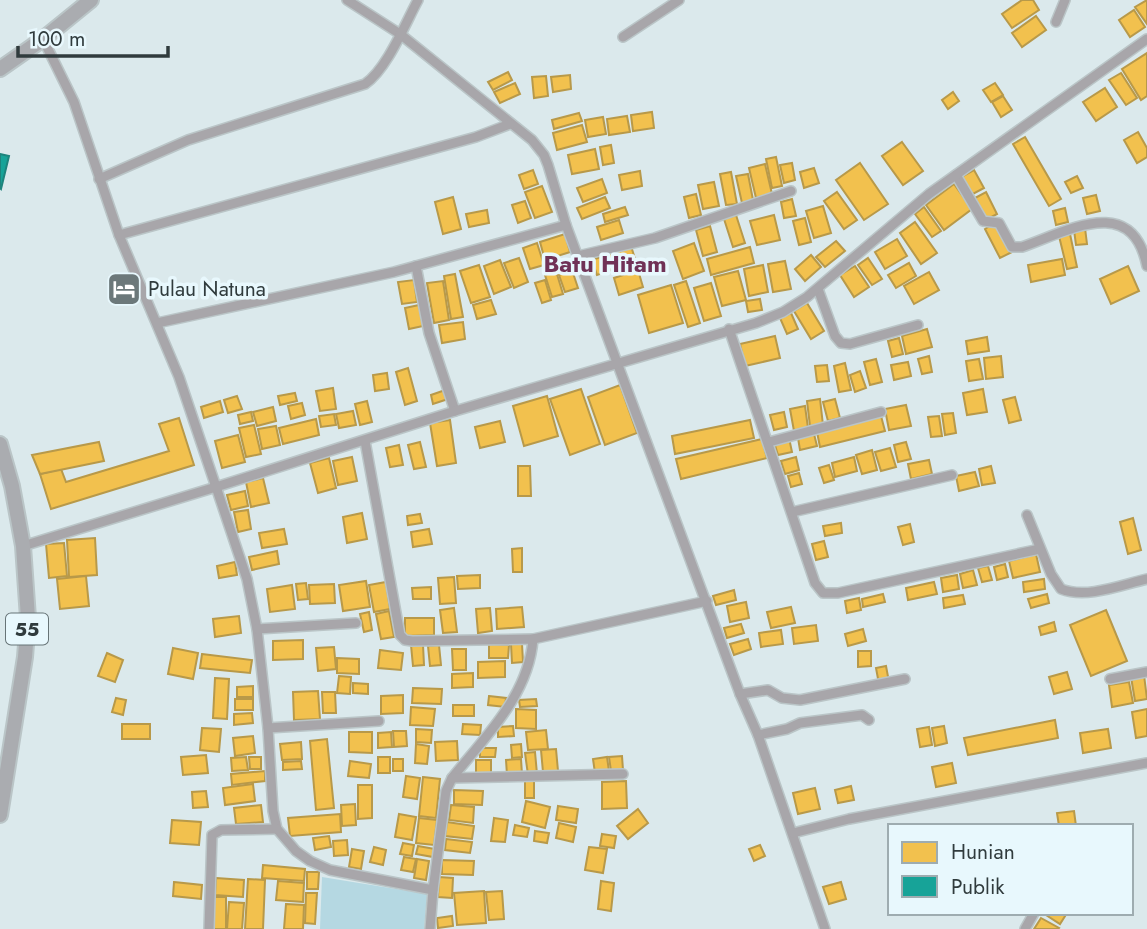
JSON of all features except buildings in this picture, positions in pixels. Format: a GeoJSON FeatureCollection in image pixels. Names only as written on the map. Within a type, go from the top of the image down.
{"type":"FeatureCollection","features":[{"type":"Feature","properties":{"kind":"highway"},"geometry":{"type":"LineString","coordinates":[[0,68],[43,39],[91,0]]}},
{"type":"Feature","properties":{"kind":"highway","name":"55"},"geometry":{"type":"LineString","coordinates":[[0,444],[12,486],[23,546],[28,618],[0,815]]}},
{"type":"Feature","properties":{"kind":"street"},"geometry":{"type":"LineString","coordinates":[[347,0],[400,34],[532,141],[544,155],[566,225],[740,694],[758,735],[825,929]]}},
{"type":"Feature","properties":{"kind":"street"},"geometry":{"type":"LineString","coordinates":[[99,179],[188,140],[365,84],[375,75],[418,0]]}},
{"type":"Feature","properties":{"kind":"street"},"geometry":{"type":"LineString","coordinates":[[623,37],[679,0]]}},
{"type":"Feature","properties":{"kind":"street"},"geometry":{"type":"LineString","coordinates":[[1056,22],[1065,0]]}},
{"type":"Feature","properties":{"kind":"street"},"geometry":{"type":"LineString","coordinates":[[43,39],[74,102],[119,235],[179,377],[247,579],[257,629],[268,728],[273,811],[277,829],[296,851],[330,870],[433,890]]}},
{"type":"Feature","properties":{"kind":"street"},"geometry":{"type":"LineString","coordinates":[[23,546],[455,411],[755,323],[783,312],[818,289],[929,194],[1147,39]]}},
{"type":"Feature","properties":{"kind":"street"},"geometry":{"type":"LineString","coordinates":[[119,235],[476,137],[510,124]]}},
{"type":"Feature","properties":{"kind":"street"},"geometry":{"type":"LineString","coordinates":[[956,175],[983,221],[999,223],[1012,247],[1022,247],[1086,225],[1116,225],[1137,236],[1147,266]]}},
{"type":"Feature","properties":{"kind":"street"},"geometry":{"type":"LineString","coordinates":[[578,256],[655,238],[792,191]]}},
{"type":"Feature","properties":{"kind":"street"},"geometry":{"type":"LineString","coordinates":[[158,323],[416,266],[566,225]]}},
{"type":"Feature","properties":{"kind":"street"},"geometry":{"type":"LineString","coordinates":[[416,266],[429,333],[455,411]]}},
{"type":"Feature","properties":{"kind":"street"},"geometry":{"type":"LineString","coordinates":[[818,289],[835,336],[841,343],[850,344],[918,324]]}},
{"type":"Feature","properties":{"kind":"street"},"geometry":{"type":"LineString","coordinates":[[729,329],[815,583],[823,593],[830,594],[1040,550]]}},
{"type":"Feature","properties":{"kind":"street"},"geometry":{"type":"LineString","coordinates":[[769,442],[881,412]]}},
{"type":"Feature","properties":{"kind":"street"},"geometry":{"type":"LineString","coordinates":[[365,441],[400,635],[405,640],[533,639],[707,601]]}},
{"type":"Feature","properties":{"kind":"street"},"geometry":{"type":"LineString","coordinates":[[792,512],[952,475]]}},
{"type":"Feature","properties":{"kind":"street"},"geometry":{"type":"LineString","coordinates":[[1027,515],[1055,583],[1061,589],[1068,592],[1094,591],[1147,579]]}},
{"type":"Feature","properties":{"kind":"street"},"geometry":{"type":"LineString","coordinates":[[257,629],[356,623]]}},
{"type":"Feature","properties":{"kind":"street"},"geometry":{"type":"LineString","coordinates":[[430,929],[444,800],[452,778],[513,701],[531,660],[533,639]]}},
{"type":"Feature","properties":{"kind":"street"},"geometry":{"type":"LineString","coordinates":[[1110,679],[1147,672]]}},
{"type":"Feature","properties":{"kind":"street"},"geometry":{"type":"LineString","coordinates":[[740,694],[768,690],[782,698],[800,700],[905,679]]}},
{"type":"Feature","properties":{"kind":"street"},"geometry":{"type":"LineString","coordinates":[[758,735],[811,722],[862,715],[869,720]]}},
{"type":"Feature","properties":{"kind":"street"},"geometry":{"type":"LineString","coordinates":[[268,728],[379,720]]}},
{"type":"Feature","properties":{"kind":"street"},"geometry":{"type":"LineString","coordinates":[[793,833],[849,819],[1147,763]]}},
{"type":"Feature","properties":{"kind":"street"},"geometry":{"type":"LineString","coordinates":[[452,778],[623,774]]}},
{"type":"Feature","properties":{"kind":"street"},"geometry":{"type":"LineString","coordinates":[[209,929],[212,835],[221,830],[277,829]]}},
{"type":"Feature","properties":{"kind":"shaded area"},"geometry":{"type":"Polygon","coordinates":[[[322,877],[427,894],[424,929],[320,929],[322,877]]]}},
{"type":"Feature","properties":{"kind":"place","name":"Pulau Natuna"},"geometry":{"type":"Point","coordinates":[124,289]}},
{"type":"Feature","properties":{"kind":"district","name":"Batu Hitam"},"geometry":{"type":"Point","coordinates":[605,264]}}]}
